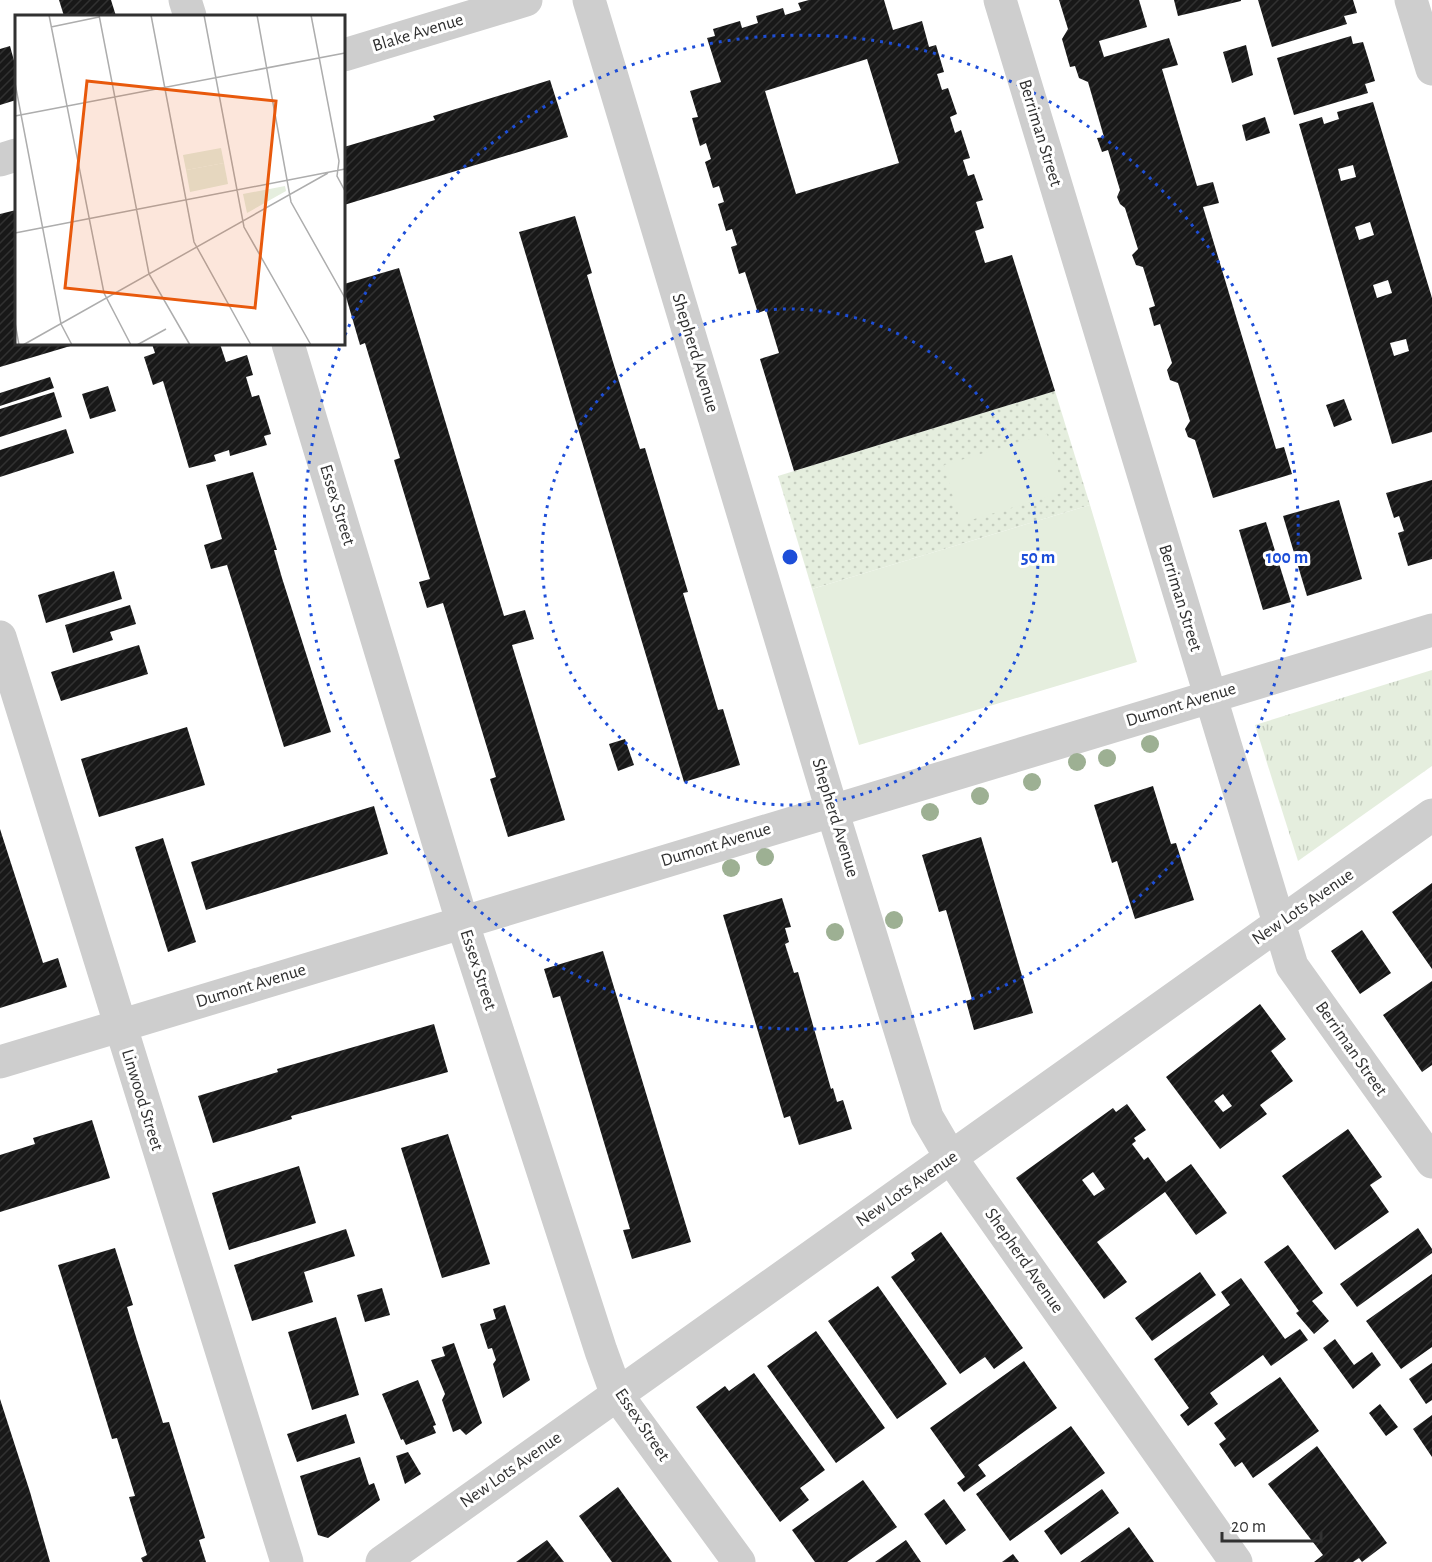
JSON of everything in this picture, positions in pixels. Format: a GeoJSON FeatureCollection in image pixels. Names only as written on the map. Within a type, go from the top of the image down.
{"type":"FeatureCollection","features":[{"type":"Feature","properties":{"kind":"street"},"geometry":{"type":"LineString","coordinates":[[185,0],[190,15]]}},
{"type":"Feature","properties":{"kind":"street","name":"Blake Avenue"},"geometry":{"type":"LineString","coordinates":[[345,55],[526,0]]}},
{"type":"Feature","properties":{"kind":"street","name":"Shepherd Avenue"},"geometry":{"type":"LineString","coordinates":[[589,0],[832,810],[924,1108],[951,1158],[1236,1562]]}},
{"type":"Feature","properties":{"kind":"street","name":"Berriman Street"},"geometry":{"type":"LineString","coordinates":[[1000,0],[1209,697],[1293,966],[1432,1162]]}},
{"type":"Feature","properties":{"kind":"street"},"geometry":{"type":"LineString","coordinates":[[1411,0],[1432,69]]}},
{"type":"Feature","properties":{"kind":"street"},"geometry":{"type":"LineString","coordinates":[[0,160],[15,155]]}},
{"type":"Feature","properties":{"kind":"street","name":"Essex Street"},"geometry":{"type":"LineString","coordinates":[[288,345],[462,921],[617,1395],[739,1562]]}},
{"type":"Feature","properties":{"kind":"street","name":"Dumont Avenue"},"geometry":{"type":"LineString","coordinates":[[0,1062],[1432,630]]}},
{"type":"Feature","properties":{"kind":"street","name":"Linwood Street"},"geometry":{"type":"LineString","coordinates":[[0,638],[287,1562]]}},
{"type":"Feature","properties":{"kind":"street","name":"New Lots Avenue"},"geometry":{"type":"LineString","coordinates":[[382,1562],[1432,815]]}},
{"type":"Feature","properties":{"kind":"green space"},"geometry":{"type":"Polygon","coordinates":[[[1055,391],[1090,505],[812,589],[778,476],[1055,391]]]}},
{"type":"Feature","properties":{"kind":"green space"},"geometry":{"type":"Polygon","coordinates":[[[1047,434],[1064,492],[961,523],[944,465],[1047,434]]]}},
{"type":"Feature","properties":{"kind":"green space"},"geometry":{"type":"Polygon","coordinates":[[[1090,505],[1137,662],[859,745],[812,589],[1090,505]]]}},
{"type":"Feature","properties":{"kind":"green space"},"geometry":{"type":"Polygon","coordinates":[[[1432,670],[1432,766],[1298,861],[1255,725],[1432,670]]]}},
{"type":"Feature","properties":{"kind":"building"},"geometry":{"type":"Polygon","coordinates":[[[59,0],[111,0],[116,15],[64,15],[59,0]]]}},
{"type":"Feature","properties":{"kind":"building"},"geometry":{"type":"Polygon","coordinates":[[[809,0],[884,0],[893,30],[922,21],[929,47],[936,45],[944,72],[937,74],[942,90],[948,88],[957,114],[950,117],[955,133],[961,130],[970,158],[963,160],[968,176],[974,174],[983,200],[976,202],[984,228],[975,231],[985,263],[1012,255],[1055,391],[794,471],[760,359],[779,353],[766,310],[758,313],[745,272],[739,274],[731,247],[737,245],[732,229],[726,231],[718,204],[724,202],[719,186],[713,188],[705,162],[711,159],[706,143],[700,146],[692,118],[698,117],[690,91],[721,82],[707,38],[715,36],[713,29],[740,21],[742,28],[758,23],[756,16],[783,8],[785,15],[801,10],[798,3],[809,0]],[[867,59],[765,91],[796,194],[899,163],[867,59]]]}},
{"type":"Feature","properties":{"kind":"building"},"geometry":{"type":"Polygon","coordinates":[[[1059,0],[1139,0],[1147,27],[1099,41],[1104,57],[1169,38],[1178,65],[1162,69],[1197,186],[1213,182],[1219,203],[1203,207],[1276,449],[1284,447],[1292,474],[1213,498],[1195,440],[1188,437],[1185,429],[1190,421],[1178,383],[1170,380],[1167,370],[1172,363],[1160,324],[1154,326],[1149,308],[1155,306],[1143,267],[1136,265],[1132,255],[1138,249],[1125,208],[1117,197],[1120,190],[1108,150],[1102,152],[1097,138],[1104,137],[1088,82],[1079,78],[1075,66],[1070,67],[1062,39],[1068,29],[1059,0]]]}},
{"type":"Feature","properties":{"kind":"building"},"geometry":{"type":"Polygon","coordinates":[[[1174,0],[1241,0],[1241,1],[1178,16],[1174,0]]]}},
{"type":"Feature","properties":{"kind":"building"},"geometry":{"type":"Polygon","coordinates":[[[1258,0],[1353,0],[1357,13],[1344,16],[1347,24],[1272,47],[1258,0]]]}},
{"type":"Feature","properties":{"kind":"building"},"geometry":{"type":"Polygon","coordinates":[[[1351,36],[1353,44],[1363,42],[1375,81],[1365,84],[1368,93],[1294,115],[1277,58],[1351,36]]]}},
{"type":"Feature","properties":{"kind":"building"},"geometry":{"type":"Polygon","coordinates":[[[1246,45],[1253,75],[1232,83],[1223,52],[1246,45]]]}},
{"type":"Feature","properties":{"kind":"building"},"geometry":{"type":"Polygon","coordinates":[[[10,46],[15,64],[15,100],[0,105],[0,49],[10,46]]]}},
{"type":"Feature","properties":{"kind":"building"},"geometry":{"type":"Polygon","coordinates":[[[550,80],[568,137],[345,205],[345,147],[435,120],[433,116],[550,80]]]}},
{"type":"Feature","properties":{"kind":"building"},"geometry":{"type":"Polygon","coordinates":[[[1373,102],[1432,298],[1432,432],[1392,444],[1299,124],[1322,117],[1324,124],[1339,119],[1337,112],[1373,102]],[[1353,165],[1338,169],[1341,181],[1356,177],[1353,165]],[[1370,222],[1355,227],[1359,240],[1374,235],[1370,222]],[[1388,280],[1373,285],[1377,298],[1392,293],[1388,280]],[[1406,339],[1390,343],[1394,356],[1409,351],[1406,339]]]}},
{"type":"Feature","properties":{"kind":"building"},"geometry":{"type":"Polygon","coordinates":[[[1265,117],[1270,133],[1246,141],[1242,125],[1265,117]]]}},
{"type":"Feature","properties":{"kind":"building"},"geometry":{"type":"Polygon","coordinates":[[[15,210],[15,345],[74,345],[0,367],[0,214],[15,210]]]}},
{"type":"Feature","properties":{"kind":"building"},"geometry":{"type":"Polygon","coordinates":[[[575,216],[592,273],[587,275],[613,362],[640,449],[645,448],[688,592],[683,593],[718,710],[723,709],[740,765],[684,782],[519,232],[575,216]]]}},
{"type":"Feature","properties":{"kind":"building"},"geometry":{"type":"Polygon","coordinates":[[[399,268],[504,616],[525,610],[534,639],[512,645],[565,820],[508,837],[490,779],[496,777],[443,603],[427,608],[419,582],[430,579],[394,460],[400,458],[365,343],[360,345],[345,293],[345,284],[399,268]]]}},
{"type":"Feature","properties":{"kind":"building"},"geometry":{"type":"Polygon","coordinates":[[[152,345],[220,345],[226,362],[247,355],[253,375],[246,377],[252,397],[259,395],[271,434],[264,436],[267,445],[230,456],[229,450],[214,455],[216,461],[189,468],[163,381],[153,385],[144,357],[155,353],[152,345]]]}},
{"type":"Feature","properties":{"kind":"building"},"geometry":{"type":"Polygon","coordinates":[[[50,377],[54,388],[0,406],[0,393],[50,377]]]}},
{"type":"Feature","properties":{"kind":"building"},"geometry":{"type":"Polygon","coordinates":[[[108,386],[116,411],[90,419],[82,394],[108,386]]]}},
{"type":"Feature","properties":{"kind":"building"},"geometry":{"type":"Polygon","coordinates":[[[54,392],[62,417],[0,437],[0,409],[54,392]]]}},
{"type":"Feature","properties":{"kind":"building"},"geometry":{"type":"Polygon","coordinates":[[[1344,399],[1352,420],[1334,427],[1326,405],[1344,399]]]}},
{"type":"Feature","properties":{"kind":"building"},"geometry":{"type":"Polygon","coordinates":[[[66,429],[74,453],[0,477],[0,450],[66,429]]]}},
{"type":"Feature","properties":{"kind":"building"},"geometry":{"type":"Polygon","coordinates":[[[253,472],[277,550],[274,550],[282,578],[331,732],[284,747],[227,565],[211,569],[204,545],[222,539],[206,485],[253,472]]]}},
{"type":"Feature","properties":{"kind":"building"},"geometry":{"type":"Polygon","coordinates":[[[1432,480],[1432,559],[1408,566],[1398,533],[1404,531],[1399,516],[1394,518],[1386,493],[1432,480]]]}},
{"type":"Feature","properties":{"kind":"building"},"geometry":{"type":"Polygon","coordinates":[[[1339,500],[1362,579],[1307,596],[1283,516],[1339,500]]]}},
{"type":"Feature","properties":{"kind":"building"},"geometry":{"type":"Polygon","coordinates":[[[1266,522],[1291,602],[1263,610],[1239,530],[1266,522]]]}},
{"type":"Feature","properties":{"kind":"building"},"geometry":{"type":"Polygon","coordinates":[[[114,571],[122,599],[46,623],[38,595],[114,571]]]}},
{"type":"Feature","properties":{"kind":"building"},"geometry":{"type":"Polygon","coordinates":[[[130,605],[136,624],[110,632],[113,640],[73,653],[65,625],[130,605]]]}},
{"type":"Feature","properties":{"kind":"building"},"geometry":{"type":"Polygon","coordinates":[[[139,645],[148,674],[61,701],[51,672],[139,645]]]}},
{"type":"Feature","properties":{"kind":"building"},"geometry":{"type":"Polygon","coordinates":[[[187,727],[205,785],[99,817],[81,759],[187,727]]]}},
{"type":"Feature","properties":{"kind":"building"},"geometry":{"type":"Polygon","coordinates":[[[625,739],[634,765],[618,771],[609,744],[625,739]]]}},
{"type":"Feature","properties":{"kind":"building"},"geometry":{"type":"Polygon","coordinates":[[[1153,786],[1171,844],[1176,843],[1194,900],[1135,919],[1117,861],[1112,863],[1094,805],[1153,786]]]}},
{"type":"Feature","properties":{"kind":"building"},"geometry":{"type":"Polygon","coordinates":[[[374,806],[388,854],[206,910],[191,862],[374,806]]]}},
{"type":"Feature","properties":{"kind":"building"},"geometry":{"type":"Polygon","coordinates":[[[0,829],[43,963],[58,958],[67,987],[0,1008],[0,829]]]}},
{"type":"Feature","properties":{"kind":"building"},"geometry":{"type":"Polygon","coordinates":[[[981,837],[1033,1013],[974,1030],[966,1001],[972,999],[946,910],[939,912],[922,855],[981,837]]]}},
{"type":"Feature","properties":{"kind":"building"},"geometry":{"type":"Polygon","coordinates":[[[163,838],[196,942],[168,952],[135,847],[163,838]]]}},
{"type":"Feature","properties":{"kind":"building"},"geometry":{"type":"Polygon","coordinates":[[[1432,883],[1432,969],[1392,912],[1432,883]]]}},
{"type":"Feature","properties":{"kind":"building"},"geometry":{"type":"Polygon","coordinates":[[[782,898],[791,927],[785,928],[789,942],[785,944],[794,973],[798,972],[831,1089],[833,1088],[837,1102],[843,1100],[852,1129],[799,1145],[790,1116],[784,1118],[723,915],[782,898]]]}},
{"type":"Feature","properties":{"kind":"building"},"geometry":{"type":"Polygon","coordinates":[[[1362,930],[1391,973],[1360,994],[1331,951],[1362,930]]]}},
{"type":"Feature","properties":{"kind":"building"},"geometry":{"type":"Polygon","coordinates":[[[603,951],[691,1242],[632,1259],[623,1230],[630,1229],[560,996],[553,998],[544,969],[603,951]]]}},
{"type":"Feature","properties":{"kind":"building"},"geometry":{"type":"Polygon","coordinates":[[[1432,981],[1432,1065],[1422,1072],[1383,1015],[1432,981]]]}},
{"type":"Feature","properties":{"kind":"building"},"geometry":{"type":"Polygon","coordinates":[[[1260,1004],[1286,1039],[1271,1051],[1293,1081],[1260,1105],[1267,1114],[1220,1149],[1166,1077],[1260,1004]],[[1223,1094],[1214,1101],[1223,1112],[1232,1106],[1223,1094]]]}},
{"type":"Feature","properties":{"kind":"building"},"geometry":{"type":"Polygon","coordinates":[[[434,1024],[448,1072],[291,1116],[292,1119],[213,1143],[198,1096],[278,1072],[277,1069],[434,1024]]]}},
{"type":"Feature","properties":{"kind":"building"},"geometry":{"type":"Polygon","coordinates":[[[1127,1104],[1146,1130],[1134,1138],[1136,1141],[1132,1144],[1144,1160],[1148,1157],[1166,1182],[1191,1164],[1227,1213],[1196,1235],[1165,1192],[1097,1242],[1127,1282],[1104,1299],[1016,1178],[1113,1108],[1116,1112],[1127,1104]],[[1093,1172],[1082,1180],[1094,1196],[1105,1189],[1093,1172]]]}},
{"type":"Feature","properties":{"kind":"building"},"geometry":{"type":"Polygon","coordinates":[[[92,1120],[110,1178],[0,1212],[0,1155],[35,1144],[33,1138],[92,1120]]]}},
{"type":"Feature","properties":{"kind":"building"},"geometry":{"type":"Polygon","coordinates":[[[1348,1129],[1382,1177],[1370,1185],[1389,1212],[1335,1250],[1282,1176],[1348,1129]]]}},
{"type":"Feature","properties":{"kind":"building"},"geometry":{"type":"Polygon","coordinates":[[[448,1134],[490,1264],[442,1278],[401,1148],[448,1134]]]}},
{"type":"Feature","properties":{"kind":"building"},"geometry":{"type":"Polygon","coordinates":[[[299,1166],[316,1223],[229,1250],[212,1193],[299,1166]]]}},
{"type":"Feature","properties":{"kind":"building"},"geometry":{"type":"Polygon","coordinates":[[[1418,1228],[1432,1249],[1432,1253],[1357,1307],[1340,1284],[1418,1228]]]}},
{"type":"Feature","properties":{"kind":"building"},"geometry":{"type":"Polygon","coordinates":[[[346,1229],[355,1256],[304,1272],[313,1302],[252,1321],[234,1265],[346,1229]]]}},
{"type":"Feature","properties":{"kind":"building"},"geometry":{"type":"Polygon","coordinates":[[[941,1232],[1023,1348],[994,1369],[985,1357],[960,1374],[891,1277],[915,1260],[911,1253],[941,1232]]]}},
{"type":"Feature","properties":{"kind":"building"},"geometry":{"type":"Polygon","coordinates":[[[1288,1245],[1323,1293],[1312,1301],[1329,1321],[1314,1334],[1296,1313],[1299,1311],[1264,1262],[1288,1245]]]}},
{"type":"Feature","properties":{"kind":"building"},"geometry":{"type":"Polygon","coordinates":[[[115,1248],[133,1305],[127,1307],[136,1337],[163,1423],[169,1422],[205,1538],[199,1540],[206,1562],[143,1562],[141,1558],[147,1555],[129,1497],[135,1496],[117,1438],[112,1439],[58,1265],[115,1248]]]}},
{"type":"Feature","properties":{"kind":"building"},"geometry":{"type":"Polygon","coordinates":[[[1200,1272],[1216,1295],[1152,1341],[1135,1318],[1200,1272]]]}},
{"type":"Feature","properties":{"kind":"building"},"geometry":{"type":"Polygon","coordinates":[[[1432,1274],[1432,1347],[1401,1369],[1366,1321],[1432,1274]]]}},
{"type":"Feature","properties":{"kind":"building"},"geometry":{"type":"Polygon","coordinates":[[[1241,1278],[1285,1339],[1300,1329],[1308,1340],[1271,1366],[1263,1355],[1210,1393],[1218,1404],[1188,1426],[1180,1415],[1189,1408],[1154,1359],[1230,1305],[1221,1292],[1241,1278]]]}},
{"type":"Feature","properties":{"kind":"building"},"geometry":{"type":"Polygon","coordinates":[[[878,1286],[947,1384],[897,1419],[828,1321],[878,1286]]]}},
{"type":"Feature","properties":{"kind":"building"},"geometry":{"type":"Polygon","coordinates":[[[382,1288],[390,1315],[365,1322],[357,1295],[382,1288]]]}},
{"type":"Feature","properties":{"kind":"building"},"geometry":{"type":"Polygon","coordinates":[[[505,1305],[530,1380],[503,1398],[493,1364],[496,1360],[492,1348],[488,1349],[480,1324],[496,1319],[493,1309],[505,1305]]]}},
{"type":"Feature","properties":{"kind":"building"},"geometry":{"type":"Polygon","coordinates":[[[336,1317],[359,1395],[312,1410],[288,1332],[336,1317]]]}},
{"type":"Feature","properties":{"kind":"building"},"geometry":{"type":"Polygon","coordinates":[[[816,1331],[885,1428],[836,1463],[767,1366],[816,1331]]]}},
{"type":"Feature","properties":{"kind":"building"},"geometry":{"type":"Polygon","coordinates":[[[1335,1339],[1354,1365],[1372,1352],[1381,1365],[1353,1389],[1323,1348],[1335,1339]]]}},
{"type":"Feature","properties":{"kind":"building"},"geometry":{"type":"Polygon","coordinates":[[[454,1343],[482,1423],[466,1435],[460,1429],[453,1432],[442,1400],[445,1394],[431,1360],[445,1356],[442,1347],[454,1343]]]}},
{"type":"Feature","properties":{"kind":"building"},"geometry":{"type":"Polygon","coordinates":[[[1024,1361],[1057,1408],[978,1465],[986,1476],[964,1492],[957,1483],[965,1477],[930,1428],[1024,1361]]]}},
{"type":"Feature","properties":{"kind":"building"},"geometry":{"type":"Polygon","coordinates":[[[1432,1363],[1432,1400],[1426,1404],[1409,1379],[1432,1363]]]}},
{"type":"Feature","properties":{"kind":"building"},"geometry":{"type":"Polygon","coordinates":[[[754,1373],[825,1470],[800,1488],[809,1500],[780,1522],[696,1407],[725,1386],[729,1391],[754,1373]]]}},
{"type":"Feature","properties":{"kind":"building"},"geometry":{"type":"Polygon","coordinates":[[[1280,1377],[1319,1431],[1253,1478],[1242,1462],[1235,1467],[1219,1444],[1226,1439],[1214,1423],[1280,1377]]]}},
{"type":"Feature","properties":{"kind":"building"},"geometry":{"type":"Polygon","coordinates":[[[418,1380],[436,1425],[433,1426],[436,1433],[406,1445],[403,1439],[401,1440],[382,1394],[418,1380]]]}},
{"type":"Feature","properties":{"kind":"building"},"geometry":{"type":"Polygon","coordinates":[[[0,1399],[30,1492],[50,1562],[0,1562],[0,1399]]]}},
{"type":"Feature","properties":{"kind":"building"},"geometry":{"type":"Polygon","coordinates":[[[1380,1404],[1398,1427],[1386,1436],[1369,1413],[1380,1404]]]}},
{"type":"Feature","properties":{"kind":"building"},"geometry":{"type":"Polygon","coordinates":[[[346,1414],[355,1443],[297,1462],[287,1434],[346,1414]]]}},
{"type":"Feature","properties":{"kind":"building"},"geometry":{"type":"Polygon","coordinates":[[[1432,1415],[1432,1457],[1413,1429],[1432,1415]]]}},
{"type":"Feature","properties":{"kind":"building"},"geometry":{"type":"Polygon","coordinates":[[[1071,1426],[1105,1473],[1010,1541],[976,1494],[1071,1426]]]}},
{"type":"Feature","properties":{"kind":"building"},"geometry":{"type":"Polygon","coordinates":[[[1317,1446],[1387,1543],[1362,1562],[1359,1558],[1353,1562],[1314,1562],[1323,1555],[1268,1484],[1317,1446]]]}},
{"type":"Feature","properties":{"kind":"building"},"geometry":{"type":"Polygon","coordinates":[[[408,1452],[421,1474],[405,1484],[396,1456],[408,1452]]]}},
{"type":"Feature","properties":{"kind":"building"},"geometry":{"type":"Polygon","coordinates":[[[360,1457],[369,1485],[374,1483],[380,1500],[328,1538],[318,1535],[300,1476],[360,1457]]]}},
{"type":"Feature","properties":{"kind":"building"},"geometry":{"type":"Polygon","coordinates":[[[863,1480],[897,1527],[847,1562],[815,1562],[792,1530],[863,1480]]]}},
{"type":"Feature","properties":{"kind":"building"},"geometry":{"type":"Polygon","coordinates":[[[618,1487],[672,1562],[612,1562],[579,1516],[618,1487]]]}},
{"type":"Feature","properties":{"kind":"building"},"geometry":{"type":"Polygon","coordinates":[[[1102,1489],[1119,1513],[1061,1555],[1044,1531],[1102,1489]]]}},
{"type":"Feature","properties":{"kind":"building"},"geometry":{"type":"Polygon","coordinates":[[[944,1499],[966,1530],[946,1545],[924,1514],[944,1499]]]}},
{"type":"Feature","properties":{"kind":"building"},"geometry":{"type":"Polygon","coordinates":[[[1129,1527],[1154,1562],[1080,1562],[1129,1527]]]}},
{"type":"Feature","properties":{"kind":"building"},"geometry":{"type":"Polygon","coordinates":[[[547,1540],[564,1562],[516,1562],[547,1540]]]}},
{"type":"Feature","properties":{"kind":"building"},"geometry":{"type":"Polygon","coordinates":[[[906,1540],[921,1562],[875,1562],[906,1540]]]}},
{"type":"Feature","properties":{"kind":"building"},"geometry":{"type":"Polygon","coordinates":[[[1013,1554],[1019,1562],[1002,1562],[1013,1554]]]}}]}
